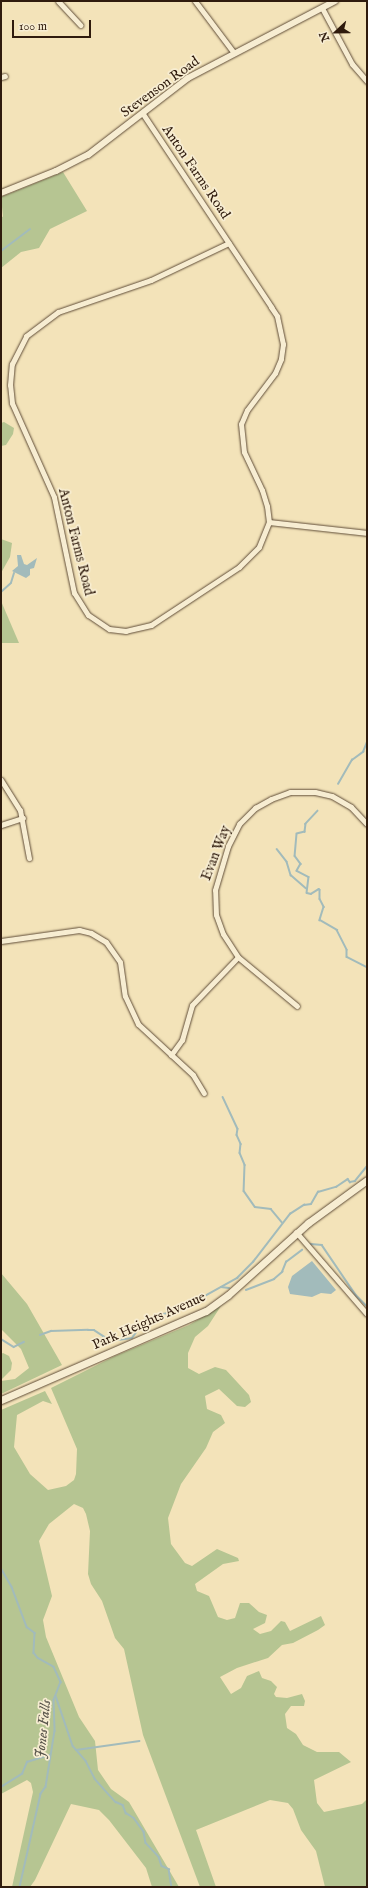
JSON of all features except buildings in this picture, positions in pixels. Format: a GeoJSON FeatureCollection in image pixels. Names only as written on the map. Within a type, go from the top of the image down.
{"type":"FeatureCollection","features":[{"type":"Feature","properties":{"kind":"main road","name":"Park Heights Avenue"},"geometry":{"type":"LineString","coordinates":[[1,1400],[206,1311],[228,1295],[296,1232],[367,1180]]}},
{"type":"Feature","properties":{"kind":"street"},"geometry":{"type":"LineString","coordinates":[[58,1],[80,25]]}},
{"type":"Feature","properties":{"kind":"street"},"geometry":{"type":"LineString","coordinates":[[195,1],[234,53]]}},
{"type":"Feature","properties":{"kind":"street"},"geometry":{"type":"LineString","coordinates":[[319,1],[352,64],[367,81]]}},
{"type":"Feature","properties":{"kind":"street","name":"Stevenson Road"},"geometry":{"type":"LineString","coordinates":[[1,193],[56,172],[88,156],[188,78],[335,1]]}},
{"type":"Feature","properties":{"kind":"street","name":"Anton Farms Road"},"geometry":{"type":"LineString","coordinates":[[143,114],[277,316],[282,336],[279,366],[247,410],[241,430],[244,452],[265,496],[269,522],[259,547],[246,563],[162,618],[134,631],[117,631],[101,625],[88,615],[76,598],[53,496],[11,396],[10,371],[18,348],[29,333],[43,321],[69,307],[96,301],[151,280],[228,243]]}},
{"type":"Feature","properties":{"kind":"street"},"geometry":{"type":"LineString","coordinates":[[269,522],[367,533]]}},
{"type":"Feature","properties":{"kind":"street"},"geometry":{"type":"LineString","coordinates":[[1,780],[23,818],[29,858]]}},
{"type":"Feature","properties":{"kind":"street","name":"Evan Way"},"geometry":{"type":"LineString","coordinates":[[297,1006],[238,957],[219,925],[215,890],[228,846],[248,814],[271,799],[290,792],[305,792],[342,801],[367,824]]}},
{"type":"Feature","properties":{"kind":"street"},"geometry":{"type":"LineString","coordinates":[[1,825],[23,818]]}},
{"type":"Feature","properties":{"kind":"street"},"geometry":{"type":"LineString","coordinates":[[1,941],[73,930],[86,931],[102,939],[116,954],[126,996],[138,1024],[193,1075],[204,1093]]}},
{"type":"Feature","properties":{"kind":"street"},"geometry":{"type":"LineString","coordinates":[[170,1055],[182,1040],[192,1005],[238,957]]}},
{"type":"Feature","properties":{"kind":"street"},"geometry":{"type":"LineString","coordinates":[[296,1232],[367,1314]]}},
{"type":"Feature","properties":{"kind":"green space"},"geometry":{"type":"Polygon","coordinates":[[[63,172],[87,211],[50,229],[39,248],[21,252],[1,268],[1,216],[3,217],[1,197],[63,172]]]}},
{"type":"Feature","properties":{"kind":"green space"},"geometry":{"type":"Polygon","coordinates":[[[4,422],[14,428],[13,434],[6,445],[1,446],[1,423],[4,422]]]}},
{"type":"Feature","properties":{"kind":"green space"},"geometry":{"type":"Polygon","coordinates":[[[1,539],[12,543],[10,557],[1,573],[1,539]]]}},
{"type":"Feature","properties":{"kind":"green space"},"geometry":{"type":"Polygon","coordinates":[[[1,601],[19,643],[1,643],[1,601]]]}},
{"type":"Feature","properties":{"kind":"green space"},"geometry":{"type":"Polygon","coordinates":[[[1,1273],[27,1304],[62,1365],[1,1394],[1,1381],[15,1379],[29,1368],[21,1349],[1,1329],[1,1273]]]}},
{"type":"Feature","properties":{"kind":"green space"},"geometry":{"type":"Polygon","coordinates":[[[221,1306],[208,1326],[195,1337],[188,1353],[188,1368],[199,1374],[215,1367],[226,1370],[249,1395],[251,1402],[245,1407],[237,1406],[219,1389],[205,1396],[207,1409],[221,1415],[225,1423],[213,1432],[206,1448],[181,1484],[168,1518],[171,1544],[185,1563],[192,1566],[217,1549],[238,1558],[239,1561],[223,1564],[195,1584],[197,1591],[209,1596],[218,1617],[227,1620],[235,1618],[240,1603],[249,1603],[259,1612],[267,1615],[265,1623],[253,1629],[260,1634],[271,1631],[281,1621],[285,1622],[290,1631],[321,1616],[325,1625],[318,1630],[293,1643],[282,1645],[268,1658],[237,1668],[220,1677],[231,1694],[241,1688],[247,1676],[259,1671],[262,1678],[271,1681],[277,1687],[274,1694],[276,1697],[287,1698],[302,1694],[305,1701],[304,1706],[291,1706],[285,1714],[287,1728],[296,1734],[303,1745],[317,1752],[339,1752],[351,1762],[314,1780],[317,1803],[324,1812],[362,1804],[367,1799],[367,1887],[325,1887],[316,1851],[301,1830],[293,1809],[288,1803],[270,1800],[196,1830],[216,1887],[200,1887],[143,1735],[124,1649],[115,1638],[102,1601],[91,1584],[88,1574],[90,1531],[83,1508],[74,1504],[49,1524],[39,1541],[52,1596],[43,1620],[46,1637],[79,1717],[95,1741],[98,1770],[111,1789],[129,1802],[179,1887],[152,1887],[146,1868],[109,1820],[99,1810],[71,1804],[35,1880],[30,1887],[12,1887],[33,1792],[31,1783],[27,1780],[1,1794],[1,1410],[45,1391],[52,1404],[43,1401],[17,1415],[14,1447],[30,1474],[48,1490],[66,1486],[74,1480],[76,1474],[77,1449],[51,1388],[115,1356],[189,1325],[221,1306]]]}},
{"type":"Feature","properties":{"kind":"green space"},"geometry":{"type":"Polygon","coordinates":[[[3,1353],[9,1356],[12,1363],[11,1370],[1,1380],[1,1354],[3,1353]]]}},
{"type":"Feature","properties":{"kind":"water"},"geometry":{"type":"Polygon","coordinates":[[[17,555],[21,555],[24,564],[27,565],[37,558],[34,568],[30,569],[30,575],[26,578],[12,571],[18,566],[17,555]]]}},
{"type":"Feature","properties":{"kind":"water"},"geometry":{"type":"Polygon","coordinates":[[[312,1261],[336,1290],[331,1294],[321,1293],[312,1297],[290,1294],[288,1287],[292,1276],[312,1261]]]}},
{"type":"Feature","properties":{"kind":"waterway"},"geometry":{"type":"LineString","coordinates":[[1,251],[30,229]]}},
{"type":"Feature","properties":{"kind":"waterway"},"geometry":{"type":"LineString","coordinates":[[1,592],[11,583],[14,573]]}},
{"type":"Feature","properties":{"kind":"waterway"},"geometry":{"type":"LineString","coordinates":[[338,784],[352,760],[363,752],[367,742]]}},
{"type":"Feature","properties":{"kind":"waterway"},"geometry":{"type":"LineString","coordinates":[[318,811],[306,824],[305,832],[297,834],[295,856],[301,864],[297,871],[309,877],[307,893],[311,894],[319,889],[320,890],[320,899],[324,907],[320,920],[337,930],[347,950],[347,957],[367,967]]}},
{"type":"Feature","properties":{"kind":"waterway"},"geometry":{"type":"LineString","coordinates":[[277,849],[287,862],[291,875],[306,888]]}},
{"type":"Feature","properties":{"kind":"waterway"},"geometry":{"type":"LineString","coordinates":[[223,1097],[238,1129],[237,1135],[241,1144],[240,1153],[245,1165],[244,1191],[255,1207],[271,1209],[282,1222]]}},
{"type":"Feature","properties":{"kind":"waterway"},"geometry":{"type":"LineString","coordinates":[[40,1335],[51,1331],[94,1330],[111,1341],[132,1338],[142,1324],[158,1315],[178,1311],[237,1278],[253,1262],[290,1214],[304,1205],[311,1204],[318,1192],[336,1187],[348,1179],[350,1182],[355,1181],[367,1166]]}},
{"type":"Feature","properties":{"kind":"waterway"},"geometry":{"type":"LineString","coordinates":[[311,1244],[322,1245],[356,1295],[367,1306]]}},
{"type":"Feature","properties":{"kind":"waterway"},"geometry":{"type":"LineString","coordinates":[[246,1290],[274,1279],[282,1272],[286,1262],[302,1250]]}},
{"type":"Feature","properties":{"kind":"waterway"},"geometry":{"type":"LineString","coordinates":[[221,1287],[229,1288]]}},
{"type":"Feature","properties":{"kind":"waterway"},"geometry":{"type":"LineString","coordinates":[[1,1339],[14,1347],[24,1342]]}},
{"type":"Feature","properties":{"kind":"waterway","name":"Jones Falls"},"geometry":{"type":"LineString","coordinates":[[1,1568],[12,1587],[27,1627],[35,1633],[34,1653],[38,1658],[54,1667],[61,1682],[54,1700],[55,1731],[46,1787],[41,1794],[20,1887]]}},
{"type":"Feature","properties":{"kind":"waterway"},"geometry":{"type":"LineString","coordinates":[[56,1696],[73,1746],[86,1761],[95,1779],[116,1802],[123,1805],[126,1813],[134,1818],[144,1832],[146,1843],[159,1857],[162,1866],[169,1869],[172,1887]]}},
{"type":"Feature","properties":{"kind":"waterway"},"geometry":{"type":"LineString","coordinates":[[76,1750],[139,1741]]}},
{"type":"Feature","properties":{"kind":"waterway"},"geometry":{"type":"LineString","coordinates":[[1,1787],[22,1774],[27,1762],[50,1755]]}}]}
